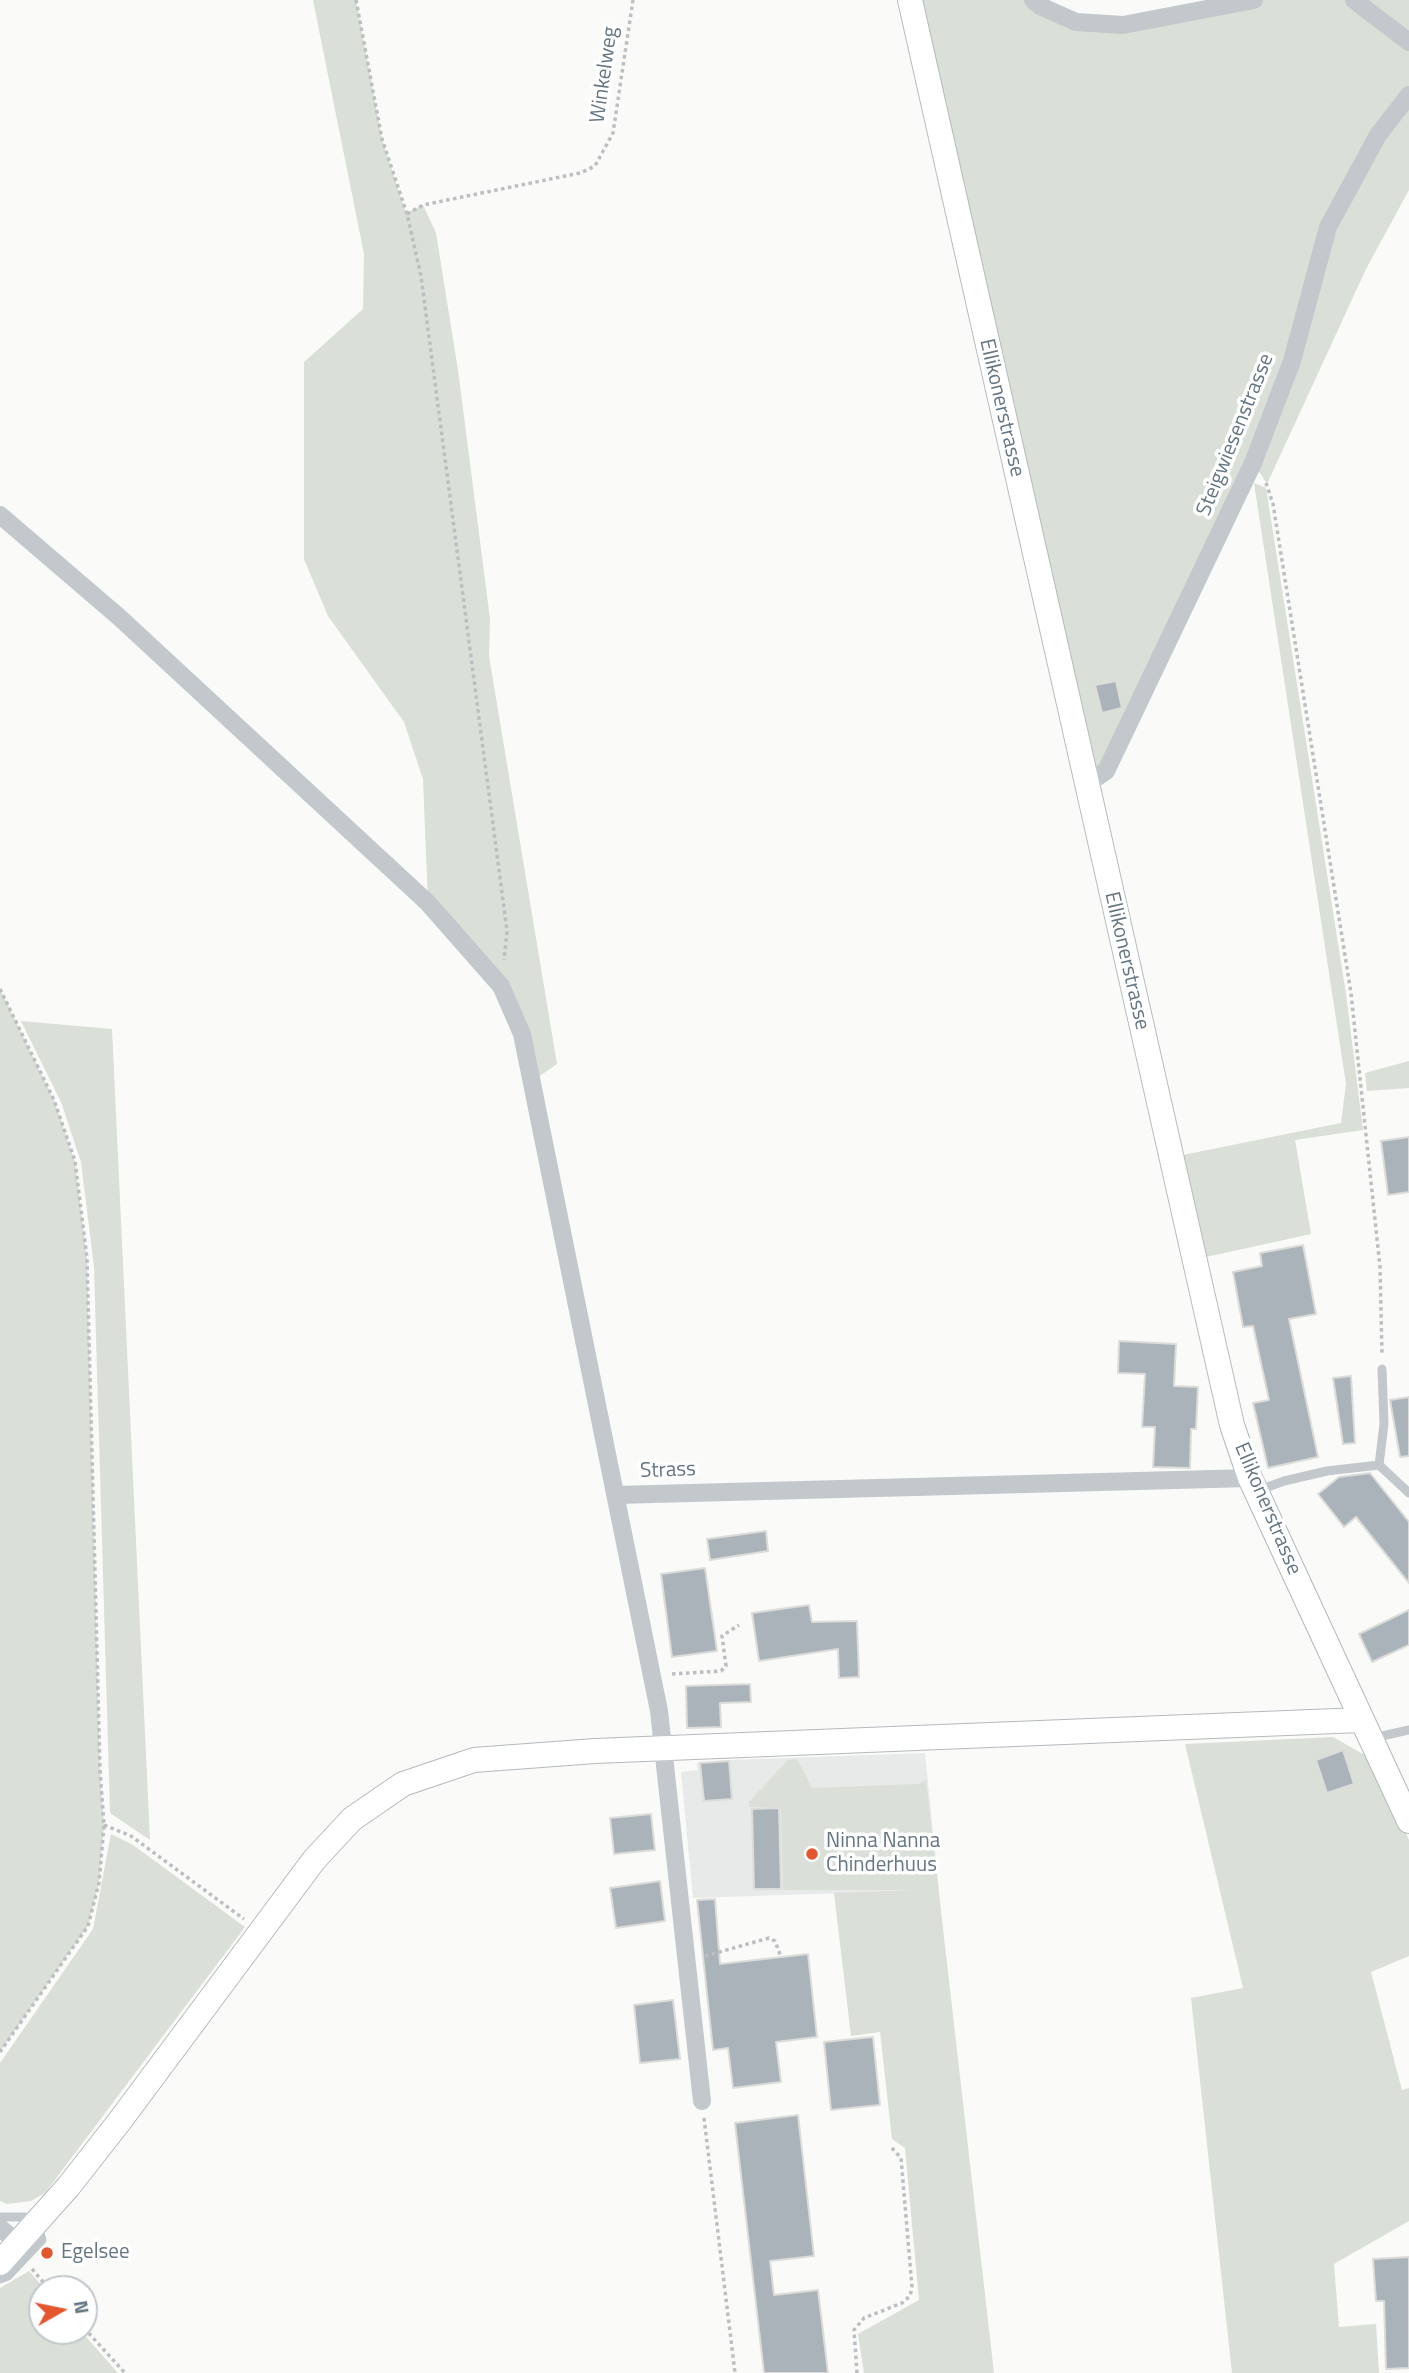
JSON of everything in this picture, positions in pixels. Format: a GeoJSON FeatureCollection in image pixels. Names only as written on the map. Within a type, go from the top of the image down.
{"type":"FeatureCollection","features":[{"type":"Feature","properties":{"kind":"street","name":"Ellikonerstrasse"},"geometry":{"type":"LineString","coordinates":[[910,0],[1218,1370],[1253,1485],[1409,1821]]}},
{"type":"Feature","properties":{"kind":"street"},"geometry":{"type":"LineString","coordinates":[[1033,0],[1040,6],[1076,22],[1123,25],[1254,0]]}},
{"type":"Feature","properties":{"kind":"street"},"geometry":{"type":"LineString","coordinates":[[1354,0],[1409,43]]}},
{"type":"Feature","properties":{"kind":"street","name":"Steigwiesenstrasse"},"geometry":{"type":"LineString","coordinates":[[1087,784],[1106,771],[1254,463],[1292,361],[1328,227],[1378,135],[1409,95]]}},
{"type":"Feature","properties":{"kind":"street"},"geometry":{"type":"LineString","coordinates":[[0,515],[119,617],[428,903],[501,986],[522,1034],[616,1495]]}},
{"type":"Feature","properties":{"kind":"street","name":"Strass"},"geometry":{"type":"LineString","coordinates":[[702,2101],[652,1675],[616,1495],[1253,1485]]}},
{"type":"Feature","properties":{"kind":"street"},"geometry":{"type":"LineString","coordinates":[[0,2263],[9,2236],[37,2223],[119,2122],[314,1860],[352,1819],[403,1783],[474,1760],[662,1748],[1366,1729]]}},
{"type":"Feature","properties":{"kind":"lane"},"geometry":{"type":"LineString","coordinates":[[1379,1465],[1384,1424],[1382,1369]]}},
{"type":"Feature","properties":{"kind":"lane"},"geometry":{"type":"LineString","coordinates":[[1253,1485],[1327,1471],[1379,1465],[1409,1493]]}},
{"type":"Feature","properties":{"kind":"lane"},"geometry":{"type":"LineString","coordinates":[[1366,1729],[1409,1730]]}},
{"type":"Feature","properties":{"kind":"lane"},"geometry":{"type":"LineString","coordinates":[[0,2217],[25,2217],[37,2223],[42,2240],[8,2276],[0,2279]]}},
{"type":"Feature","properties":{"kind":"path"},"geometry":{"type":"LineString","coordinates":[[356,0],[382,139],[407,214],[421,276],[507,930],[501,986]]}},
{"type":"Feature","properties":{"kind":"path","name":"Winkelweg"},"geometry":{"type":"LineString","coordinates":[[407,214],[423,205],[580,173],[595,166],[604,154],[613,133],[633,0]]}},
{"type":"Feature","properties":{"kind":"path"},"geometry":{"type":"LineString","coordinates":[[1254,463],[1267,484],[1273,504],[1351,993],[1380,1267],[1382,1369]]}},
{"type":"Feature","properties":{"kind":"path"},"geometry":{"type":"LineString","coordinates":[[0,989],[54,1100],[75,1161],[87,1258],[100,1770],[104,1825],[99,1883],[88,1926],[0,2052]]}},
{"type":"Feature","properties":{"kind":"path"},"geometry":{"type":"LineString","coordinates":[[652,1675],[721,1671],[726,1666],[722,1636],[739,1625]]}},
{"type":"Feature","properties":{"kind":"path"},"geometry":{"type":"LineString","coordinates":[[104,1825],[131,1836],[261,1931]]}},
{"type":"Feature","properties":{"kind":"path"},"geometry":{"type":"LineString","coordinates":[[686,1962],[769,1938],[775,1941],[781,1956]]}},
{"type":"Feature","properties":{"kind":"path"},"geometry":{"type":"LineString","coordinates":[[702,2101],[735,2373]]}},
{"type":"Feature","properties":{"kind":"path"},"geometry":{"type":"LineString","coordinates":[[857,2373],[854,2330],[864,2318],[902,2303],[910,2297],[912,2287],[901,2158],[891,2147]]}},
{"type":"Feature","properties":{"kind":"path"},"geometry":{"type":"LineString","coordinates":[[98,2343],[125,2373]]}},
{"type":"Feature","properties":{"kind":"shaded area"},"geometry":{"type":"Polygon","coordinates":[[[313,0],[356,0],[382,139],[406,213],[423,205],[436,233],[458,370],[490,619],[489,656],[557,1064],[531,1082],[501,986],[428,903],[423,779],[404,722],[328,616],[304,559],[304,362],[363,309],[364,254],[313,0]]]}},
{"type":"Feature","properties":{"kind":"shaded area"},"geometry":{"type":"Polygon","coordinates":[[[910,0],[1033,0],[1076,22],[1254,0],[1409,0],[1409,190],[1366,269],[1267,484],[1254,464],[1106,770],[1087,784],[910,0]]]}},
{"type":"Feature","properties":{"kind":"shaded area"},"geometry":{"type":"Polygon","coordinates":[[[1254,483],[1266,488],[1346,994],[1363,1130],[1295,1140],[1311,1234],[1206,1257],[1183,1155],[1341,1123],[1346,1084],[1254,483]]]}},
{"type":"Feature","properties":{"kind":"shaded area"},"geometry":{"type":"Polygon","coordinates":[[[0,989],[54,1100],[75,1162],[87,1258],[100,1770],[104,1825],[99,1883],[88,1926],[0,2052],[0,989]]]}},
{"type":"Feature","properties":{"kind":"shaded area"},"geometry":{"type":"Polygon","coordinates":[[[21,1021],[112,1029],[150,1840],[110,1813],[94,1267],[81,1162],[61,1102],[21,1021]]]}},
{"type":"Feature","properties":{"kind":"shaded area"},"geometry":{"type":"Polygon","coordinates":[[[1409,1061],[1409,1088],[1367,1091],[1365,1073],[1409,1061]]]}},
{"type":"Feature","properties":{"kind":"shaded area"},"geometry":{"type":"Polygon","coordinates":[[[1333,1737],[1370,1758],[1409,1840],[1409,1956],[1371,1972],[1402,2090],[1409,2088],[1409,2221],[1334,2264],[1339,2327],[1376,2324],[1379,2373],[1232,2373],[1191,1998],[1243,1988],[1185,1744],[1333,1737]]]}},
{"type":"Feature","properties":{"kind":"shaded area","name":"Ninna Nanna Chinderhuus"},"geometry":{"type":"Polygon","coordinates":[[[925,1753],[939,1890],[693,1898],[681,1772],[698,1770],[697,1763],[728,1760],[925,1753]]]}},
{"type":"Feature","properties":{"kind":"shaded area"},"geometry":{"type":"Polygon","coordinates":[[[797,1759],[812,1788],[918,1784],[926,1780],[994,2373],[864,2373],[858,2334],[919,2300],[905,2148],[892,2139],[880,2032],[851,2036],[834,1893],[917,1890],[783,1890],[781,1807],[749,1807],[749,1802],[788,1760],[797,1759]]]}},
{"type":"Feature","properties":{"kind":"shaded area"},"geometry":{"type":"Polygon","coordinates":[[[111,1834],[133,1845],[245,1927],[45,2193],[31,2201],[7,2204],[0,2201],[0,2063],[93,1929],[111,1834]]]}},
{"type":"Feature","properties":{"kind":"shaded area"},"geometry":{"type":"Polygon","coordinates":[[[29,2271],[33,2275],[28,2275],[28,2345],[93,2345],[118,2373],[0,2373],[0,2288],[29,2271]]]}},
{"type":"Feature","properties":{"kind":"building"},"geometry":{"type":"Polygon","coordinates":[[[1116,681],[1122,708],[1102,713],[1095,685],[1116,681]]]}},
{"type":"Feature","properties":{"kind":"building"},"geometry":{"type":"Polygon","coordinates":[[[1409,1137],[1409,1192],[1388,1195],[1381,1141],[1409,1137]]]}},
{"type":"Feature","properties":{"kind":"building"},"geometry":{"type":"Polygon","coordinates":[[[1303,1245],[1316,1314],[1289,1319],[1318,1457],[1268,1468],[1253,1403],[1269,1400],[1253,1326],[1243,1327],[1233,1272],[1262,1266],[1260,1253],[1303,1245]]]}},
{"type":"Feature","properties":{"kind":"building"},"geometry":{"type":"Polygon","coordinates":[[[1119,1341],[1176,1344],[1174,1386],[1198,1387],[1196,1429],[1191,1429],[1190,1468],[1153,1467],[1155,1427],[1142,1427],[1145,1374],[1118,1373],[1119,1341]]]}},
{"type":"Feature","properties":{"kind":"building"},"geometry":{"type":"Polygon","coordinates":[[[1351,1376],[1355,1443],[1343,1444],[1333,1378],[1351,1376]]]}},
{"type":"Feature","properties":{"kind":"building"},"geometry":{"type":"Polygon","coordinates":[[[1409,1397],[1409,1456],[1400,1457],[1390,1400],[1409,1397]]]}},
{"type":"Feature","properties":{"kind":"building"},"geometry":{"type":"Polygon","coordinates":[[[1370,1473],[1409,1522],[1409,1583],[1356,1517],[1344,1527],[1318,1494],[1339,1477],[1370,1473]]]}},
{"type":"Feature","properties":{"kind":"building"},"geometry":{"type":"Polygon","coordinates":[[[766,1531],[768,1551],[710,1560],[707,1539],[766,1531]]]}},
{"type":"Feature","properties":{"kind":"building"},"geometry":{"type":"Polygon","coordinates":[[[705,1568],[717,1651],[672,1657],[661,1574],[705,1568]]]}},
{"type":"Feature","properties":{"kind":"building"},"geometry":{"type":"Polygon","coordinates":[[[809,1605],[812,1622],[857,1621],[859,1677],[839,1678],[838,1649],[759,1661],[752,1613],[809,1605]]]}},
{"type":"Feature","properties":{"kind":"building"},"geometry":{"type":"Polygon","coordinates":[[[1409,1610],[1409,1645],[1372,1662],[1359,1634],[1409,1610]]]}},
{"type":"Feature","properties":{"kind":"building"},"geometry":{"type":"Polygon","coordinates":[[[750,1684],[751,1702],[720,1703],[721,1727],[687,1728],[686,1686],[750,1684]]]}},
{"type":"Feature","properties":{"kind":"building"},"geometry":{"type":"Polygon","coordinates":[[[1343,1750],[1354,1784],[1327,1793],[1316,1760],[1343,1750]]]}},
{"type":"Feature","properties":{"kind":"building"},"geometry":{"type":"Polygon","coordinates":[[[729,1761],[732,1799],[704,1801],[700,1763],[729,1761]]]}},
{"type":"Feature","properties":{"kind":"building"},"geometry":{"type":"Polygon","coordinates":[[[779,1808],[781,1889],[754,1889],[752,1809],[779,1808]]]}},
{"type":"Feature","properties":{"kind":"building"},"geometry":{"type":"Polygon","coordinates":[[[651,1814],[655,1850],[614,1854],[610,1818],[651,1814]]]}},
{"type":"Feature","properties":{"kind":"building"},"geometry":{"type":"Polygon","coordinates":[[[660,1881],[665,1921],[616,1928],[610,1888],[660,1881]]]}},
{"type":"Feature","properties":{"kind":"building"},"geometry":{"type":"Polygon","coordinates":[[[715,1899],[720,1964],[808,1954],[817,2037],[776,2042],[781,2082],[733,2088],[728,2048],[713,2050],[697,1900],[715,1899]]]}},
{"type":"Feature","properties":{"kind":"building"},"geometry":{"type":"Polygon","coordinates":[[[673,2000],[680,2059],[640,2063],[634,2005],[673,2000]]]}},
{"type":"Feature","properties":{"kind":"building"},"geometry":{"type":"Polygon","coordinates":[[[873,2037],[880,2105],[831,2110],[824,2042],[873,2037]]]}},
{"type":"Feature","properties":{"kind":"building"},"geometry":{"type":"Polygon","coordinates":[[[798,2115],[814,2256],[770,2261],[774,2295],[818,2290],[828,2373],[764,2373],[735,2123],[798,2115]]]}},
{"type":"Feature","properties":{"kind":"building"},"geometry":{"type":"Polygon","coordinates":[[[1409,2257],[1409,2368],[1386,2369],[1384,2301],[1376,2301],[1373,2259],[1409,2257]]]}},
{"type":"Feature","properties":{"kind":"place","name":"Ninna Nanna Chinderhuus"},"geometry":{"type":"Point","coordinates":[812,1854]}},
{"type":"Feature","properties":{"kind":"place","name":"Egelsee"},"geometry":{"type":"Point","coordinates":[47,2253]}}]}
